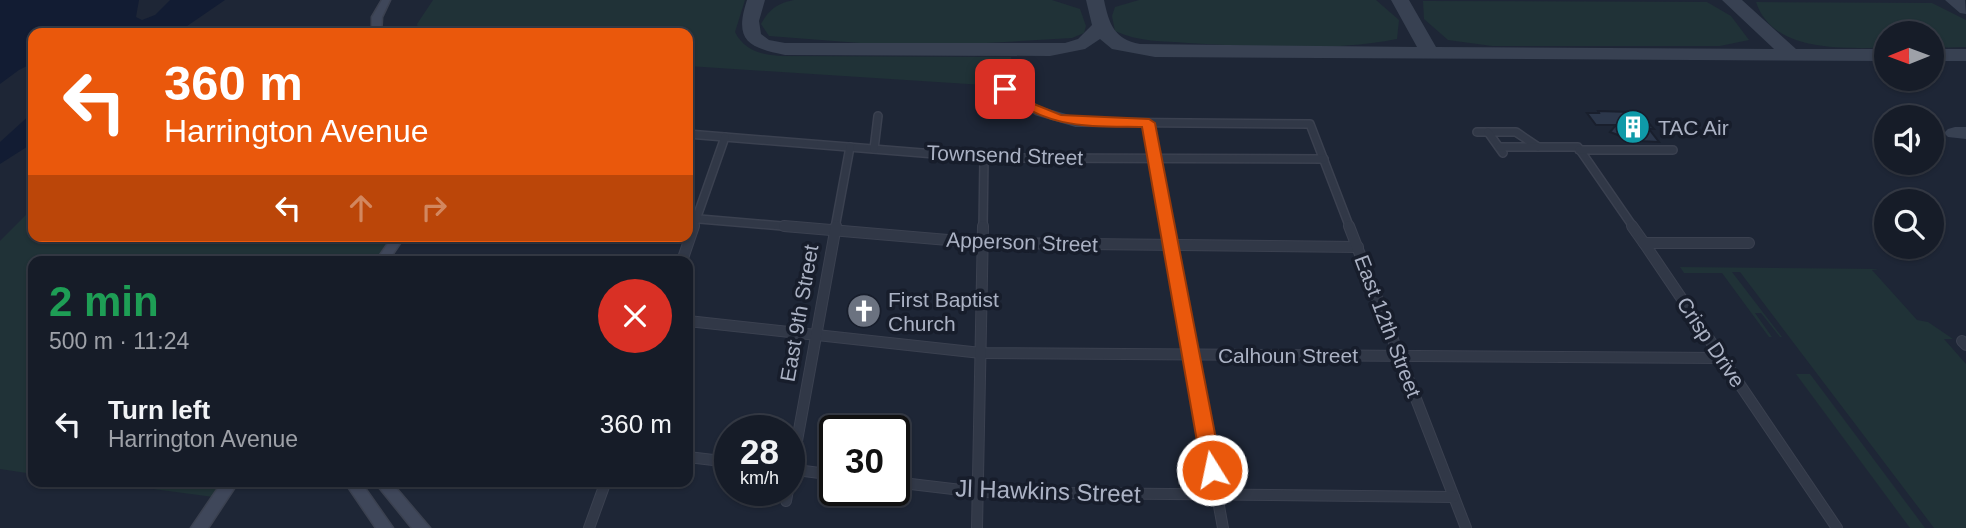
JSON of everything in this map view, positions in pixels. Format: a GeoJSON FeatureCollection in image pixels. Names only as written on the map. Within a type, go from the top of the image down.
{"type":"FeatureCollection","features":[{"type":"Feature","properties":{"kind":"main road"},"geometry":{"type":"LineString","coordinates":[[376,28],[377,17],[386,0]]}},
{"type":"Feature","properties":{"kind":"main road"},"geometry":{"type":"LineString","coordinates":[[198,528],[228,487]]}},
{"type":"Feature","properties":{"kind":"main road"},"geometry":{"type":"LineString","coordinates":[[355,487],[385,528]]}},
{"type":"Feature","properties":{"kind":"main road"},"geometry":{"type":"LineString","coordinates":[[386,487],[422,528]]}},
{"type":"Feature","properties":{"kind":"street"},"geometry":{"type":"LineString","coordinates":[[1005,89],[1029,107],[1057,118],[1076,122],[1149,123],[1223,528]]}},
{"type":"Feature","properties":{"kind":"street"},"geometry":{"type":"LineString","coordinates":[[874,149],[878,116]]}},
{"type":"Feature","properties":{"kind":"street","name":"East 12th Street"},"geometry":{"type":"LineString","coordinates":[[1149,123],[1310,124],[1466,528]]}},
{"type":"Feature","properties":{"kind":"street"},"geometry":{"type":"LineString","coordinates":[[1477,132],[1516,132],[1533,147]]}},
{"type":"Feature","properties":{"kind":"street"},"geometry":{"type":"LineString","coordinates":[[1488,132],[1493,143],[1501,150],[1533,147],[1672,150]]}},
{"type":"Feature","properties":{"kind":"street","name":"Townsend Street"},"geometry":{"type":"LineString","coordinates":[[693,134],[984,158],[1324,159]]}},
{"type":"Feature","properties":{"kind":"street"},"geometry":{"type":"LineString","coordinates":[[693,216],[725,137]]}},
{"type":"Feature","properties":{"kind":"street","name":"East 9th Street"},"geometry":{"type":"LineString","coordinates":[[801,415],[850,147]]}},
{"type":"Feature","properties":{"kind":"street","name":"Crisp Drive"},"geometry":{"type":"LineString","coordinates":[[1579,150],[1837,528]]}},
{"type":"Feature","properties":{"kind":"street"},"geometry":{"type":"LineString","coordinates":[[977,528],[984,158]]}},
{"type":"Feature","properties":{"kind":"street","name":"Apperson Street"},"geometry":{"type":"LineString","coordinates":[[693,218],[983,243],[1358,247]]}},
{"type":"Feature","properties":{"kind":"street"},"geometry":{"type":"LineString","coordinates":[[1644,243],[1749,243]]}},
{"type":"Feature","properties":{"kind":"street","name":"Calhoun Street"},"geometry":{"type":"LineString","coordinates":[[693,322],[981,353],[1721,358]]}},
{"type":"Feature","properties":{"kind":"street"},"geometry":{"type":"LineString","coordinates":[[693,458],[714,460]]}},
{"type":"Feature","properties":{"kind":"street","name":"Jl Hawkins Street"},"geometry":{"type":"LineString","coordinates":[[910,484],[978,492],[1454,497]]}},
{"type":"Feature","properties":{"kind":"street"},"geometry":{"type":"LineString","coordinates":[[589,528],[604,487]]}},
{"type":"Feature","properties":{"kind":"shaded area"},"geometry":{"type":"Polygon","coordinates":[[[433,0],[745,0],[735,32],[743,43],[760,53],[781,56],[1011,57],[1015,87],[693,66],[693,28],[418,28],[417,24],[433,0]]]}},
{"type":"Feature","properties":{"kind":"shaded area"},"geometry":{"type":"Polygon","coordinates":[[[794,0],[1052,0],[1080,9],[1086,26],[1084,33],[1072,38],[970,44],[873,44],[769,36],[761,24],[764,19],[775,8],[794,0]]]}},
{"type":"Feature","properties":{"kind":"shaded area"},"geometry":{"type":"Polygon","coordinates":[[[1139,0],[1376,0],[1399,20],[1397,39],[1345,46],[1267,47],[1151,40],[1115,31],[1112,16],[1115,7],[1139,0]]]}},
{"type":"Feature","properties":{"kind":"shaded area"},"geometry":{"type":"Polygon","coordinates":[[[1423,1],[1707,2],[1731,16],[1749,40],[1720,46],[1492,46],[1448,40],[1424,19],[1423,1]]]}},
{"type":"Feature","properties":{"kind":"shaded area"},"geometry":{"type":"Polygon","coordinates":[[[1756,2],[1932,3],[1966,20],[1966,47],[1944,48],[1944,21],[1874,21],[1874,48],[1850,48],[1811,44],[1793,39],[1777,31],[1765,19],[1756,2]]]}},
{"type":"Feature","properties":{"kind":"shaded area"},"geometry":{"type":"Polygon","coordinates":[[[28,213],[28,242],[394,242],[384,256],[28,256],[28,473],[0,469],[0,241],[28,213]]]}},
{"type":"Feature","properties":{"kind":"shaded area"},"geometry":{"type":"Polygon","coordinates":[[[1680,267],[1879,269],[1872,270],[1917,320],[1928,322],[1953,339],[1944,339],[1966,364],[1966,528],[1934,528],[1740,272],[1732,272],[1782,337],[1761,313],[1755,313],[1772,337],[1769,337],[1722,273],[1684,273],[1680,267]]]}},
{"type":"Feature","properties":{"kind":"shaded area"},"geometry":{"type":"Polygon","coordinates":[[[1796,374],[1810,374],[1925,528],[1910,528],[1796,374]]]}},
{"type":"Feature","properties":{"kind":"shaded area"},"geometry":{"type":"Polygon","coordinates":[[[138,487],[228,487],[221,498],[138,487]]]}},
{"type":"Feature","properties":{"kind":"water"},"geometry":{"type":"Polygon","coordinates":[[[0,0],[139,0],[136,17],[142,20],[155,15],[170,0],[225,0],[184,28],[28,28],[28,66],[0,84],[0,0]]]}},
{"type":"Feature","properties":{"kind":"water"},"geometry":{"type":"Polygon","coordinates":[[[28,117],[28,146],[0,164],[0,142],[28,117]]]}},
{"type":"Feature","properties":{"kind":"building","name":"TAC Air"},"geometry":{"type":"Polygon","coordinates":[[[1598,111],[1630,112],[1641,117],[1639,118],[1654,129],[1649,129],[1659,142],[1638,141],[1630,130],[1623,137],[1610,132],[1616,125],[1596,125],[1587,113],[1599,113],[1598,111]]]}},
{"type":"Feature","properties":{"kind":"taxiway"},"geometry":{"type":"LineString","coordinates":[[756,0],[750,21],[752,35],[763,44],[785,49],[1050,50],[1085,43],[1100,27]]}},
{"type":"Feature","properties":{"kind":"taxiway"},"geometry":{"type":"LineString","coordinates":[[1095,0],[1106,34],[1119,45],[1128,48],[1155,51],[1430,53]]}},
{"type":"Feature","properties":{"kind":"taxiway"},"geometry":{"type":"LineString","coordinates":[[1400,0],[1430,53]]}},
{"type":"Feature","properties":{"kind":"taxiway"},"geometry":{"type":"LineString","coordinates":[[1731,0],[1791,54]]}},
{"type":"Feature","properties":{"kind":"taxiway"},"geometry":{"type":"LineString","coordinates":[[1954,0],[1966,9]]}},
{"type":"Feature","properties":{"kind":"taxiway"},"geometry":{"type":"LineString","coordinates":[[1430,53],[1874,55]]}},
{"type":"Feature","properties":{"kind":"taxiway"},"geometry":{"type":"LineString","coordinates":[[1944,55],[1966,55]]}},
{"type":"Feature","properties":{"kind":"taxiway"},"geometry":{"type":"LineString","coordinates":[[1955,133],[1966,133]]}},
{"type":"Feature","properties":{"kind":"place","name":"TAC Air"},"geometry":{"type":"Point","coordinates":[1633,127]}},
{"type":"Feature","properties":{"kind":"place","name":"First Baptist Church"},"geometry":{"type":"Point","coordinates":[864,311]}},
{"type":"Feature","properties":{"kind":"route"},"geometry":{"type":"LineString","coordinates":[[1005,89],[1029,107],[1057,118],[1076,122],[1149,123],[1212,470]]}}]}
